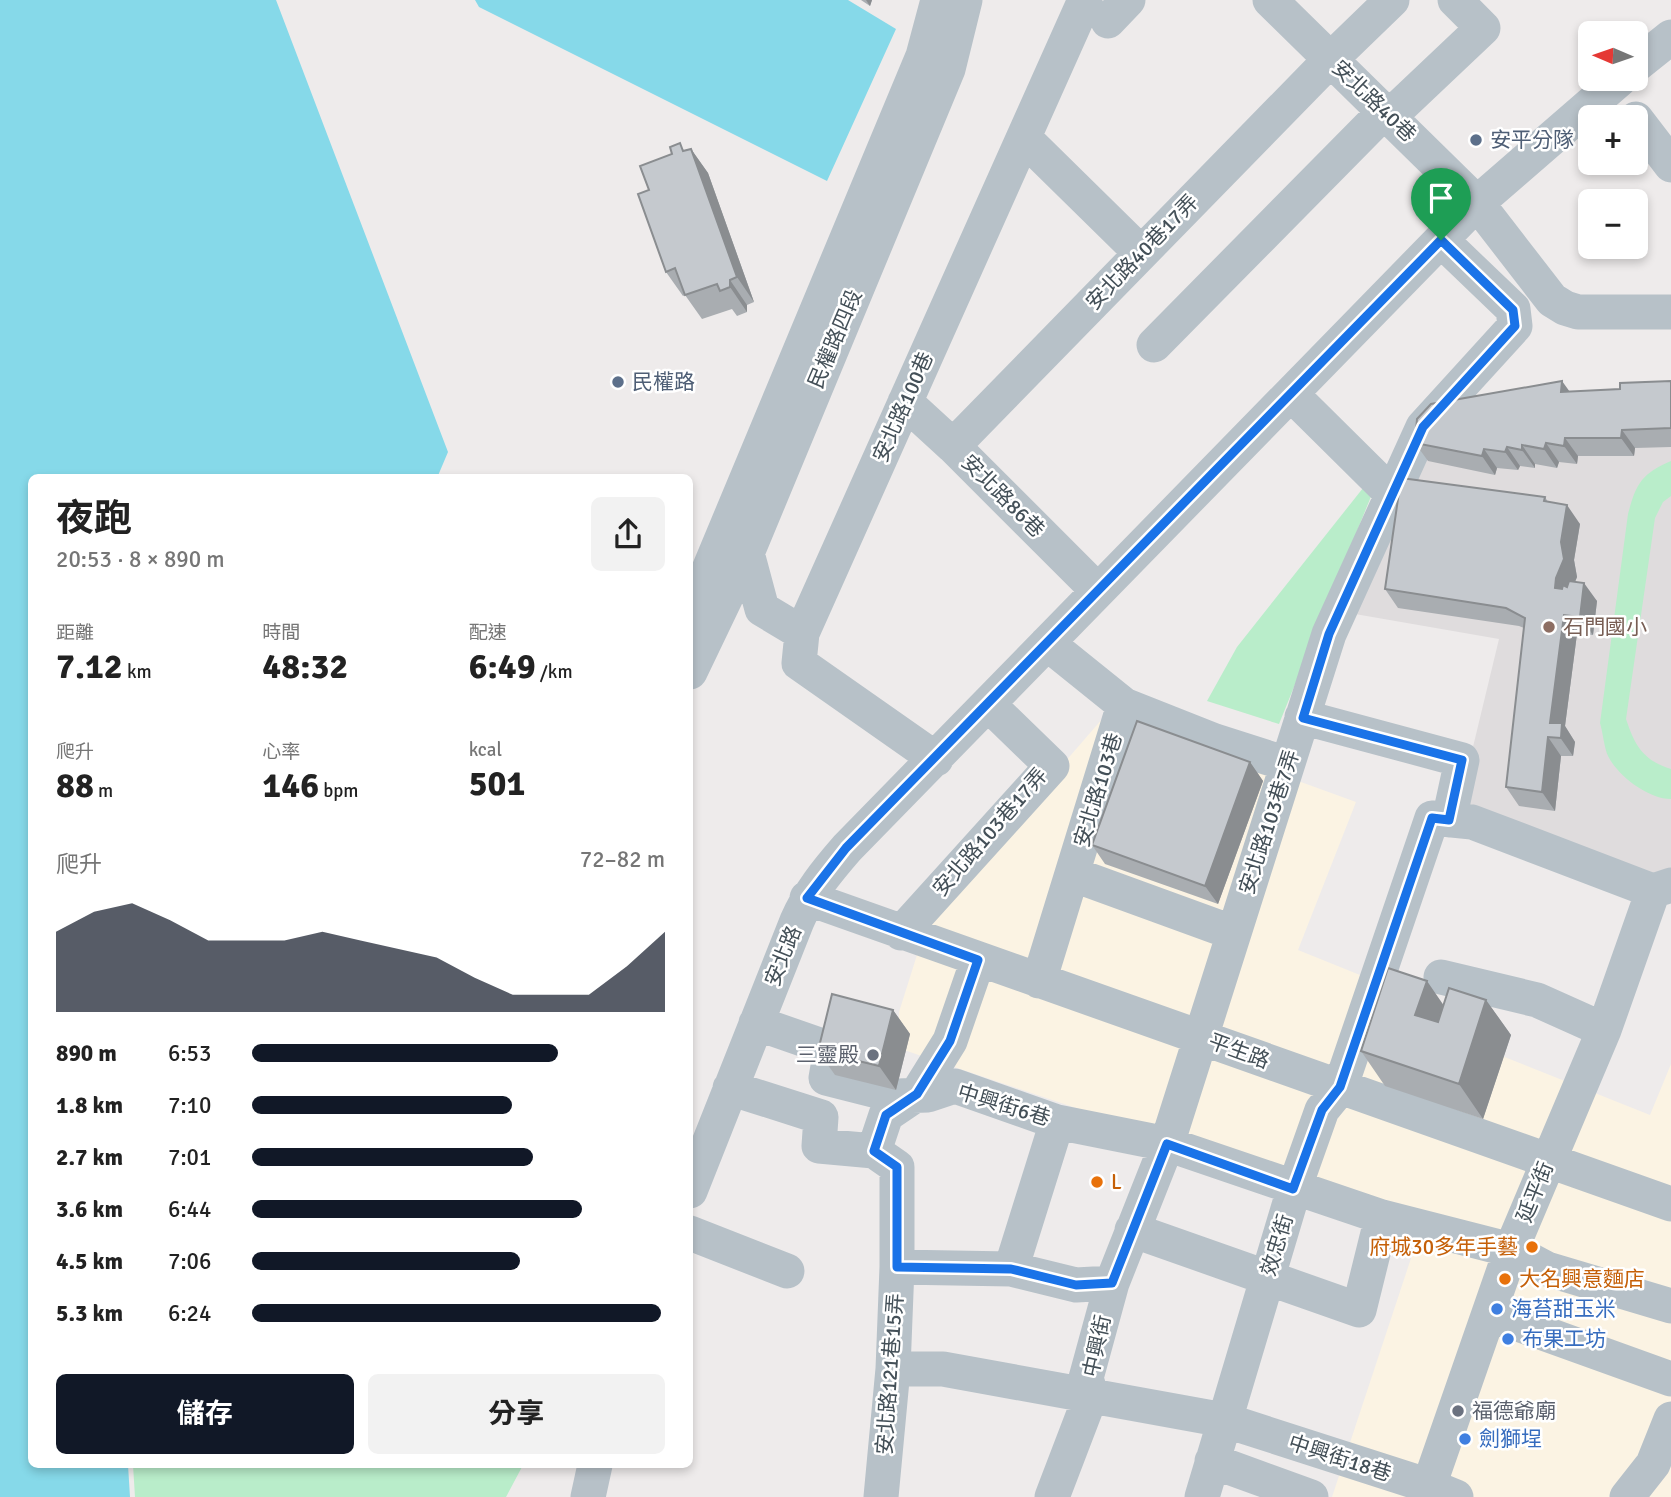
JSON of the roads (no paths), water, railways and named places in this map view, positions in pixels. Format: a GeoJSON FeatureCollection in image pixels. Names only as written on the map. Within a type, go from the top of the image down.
{"type":"FeatureCollection","features":[{"type":"Feature","properties":{"kind":"street","name":"民權路四段"},"geometry":{"type":"LineString","coordinates":[[693,664],[735,546],[923,56],[937,0]]}},
{"type":"Feature","properties":{"kind":"street","name":"民權路四段"},"geometry":{"type":"LineString","coordinates":[[693,610],[735,546],[948,69],[965,0]]}},
{"type":"Feature","properties":{"kind":"street","name":"安北路40巷17弄"},"geometry":{"type":"LineString","coordinates":[[953,446],[1392,0]]}},
{"type":"Feature","properties":{"kind":"street"},"geometry":{"type":"LineString","coordinates":[[1154,345],[1388,114],[1483,28],[1454,0]]}},
{"type":"Feature","properties":{"kind":"street","name":"安北路40巷"},"geometry":{"type":"LineString","coordinates":[[1280,3],[1331,59],[1478,203],[1552,300],[1578,312],[1671,312]]}},
{"type":"Feature","properties":{"kind":"street","name":"安北路100巷"},"geometry":{"type":"LineString","coordinates":[[936,759],[799,663],[803,633],[1024,138],[1107,7]]}},
{"type":"Feature","properties":{"kind":"street","name":"安北路"},"geometry":{"type":"LineString","coordinates":[[1648,56],[1671,37]]}},
{"type":"Feature","properties":{"kind":"street","name":"安北路"},"geometry":{"type":"LineString","coordinates":[[693,1183],[807,898],[846,848],[1478,203],[1606,91]]}},
{"type":"Feature","properties":{"kind":"street"},"geometry":{"type":"LineString","coordinates":[[1648,134],[1671,165]]}},
{"type":"Feature","properties":{"kind":"street"},"geometry":{"type":"LineString","coordinates":[[1024,138],[1141,253]]}},
{"type":"Feature","properties":{"kind":"street","name":"安北路103巷7弄"},"geometry":{"type":"LineString","coordinates":[[1200,1036],[1329,634],[1391,493],[1423,427],[1515,326],[1513,310],[1441,240]]}},
{"type":"Feature","properties":{"kind":"street"},"geometry":{"type":"LineString","coordinates":[[1291,394],[1391,493]]}},
{"type":"Feature","properties":{"kind":"street","name":"安北路86巷"},"geometry":{"type":"LineString","coordinates":[[905,402],[953,446],[1098,591]]}},
{"type":"Feature","properties":{"kind":"street"},"geometry":{"type":"LineString","coordinates":[[735,546],[762,609],[803,633]]}},
{"type":"Feature","properties":{"kind":"street","name":"安北路103巷"},"geometry":{"type":"LineString","coordinates":[[1047,643],[1124,705],[1215,741],[1287,764]]}},
{"type":"Feature","properties":{"kind":"street","name":"安北路103巷17弄"},"geometry":{"type":"LineString","coordinates":[[901,933],[1052,766],[988,704]]}},
{"type":"Feature","properties":{"kind":"street","name":"安北路103巷"},"geometry":{"type":"LineString","coordinates":[[1039,981],[1124,705]]}},
{"type":"Feature","properties":{"kind":"street"},"geometry":{"type":"LineString","coordinates":[[1303,718],[1462,760],[1449,820],[1472,822],[1662,888]]}},
{"type":"Feature","properties":{"kind":"street","name":"效忠街"},"geometry":{"type":"LineString","coordinates":[[1202,1497],[1293,1189],[1322,1110],[1340,1087],[1432,818],[1449,820]]}},
{"type":"Feature","properties":{"kind":"street","name":"安北路103巷"},"geometry":{"type":"LineString","coordinates":[[1072,874],[1234,933]]}},
{"type":"Feature","properties":{"kind":"street","name":"延平街"},"geometry":{"type":"LineString","coordinates":[[1437,1493],[1511,1250],[1662,888]]}},
{"type":"Feature","properties":{"kind":"street","name":"平生路"},"geometry":{"type":"LineString","coordinates":[[807,898],[1671,1204]]}},
{"type":"Feature","properties":{"kind":"street"},"geometry":{"type":"LineString","coordinates":[[730,1088],[821,1117],[819,1146],[874,1151],[886,1115],[917,1094],[950,1041],[978,960]]}},
{"type":"Feature","properties":{"kind":"street"},"geometry":{"type":"LineString","coordinates":[[1441,977],[1537,1000],[1604,1030]]}},
{"type":"Feature","properties":{"kind":"street","name":"中興街6巷"},"geometry":{"type":"LineString","coordinates":[[756,1023],[831,1049],[826,1078],[897,1096],[928,1095],[956,1086],[1057,1122],[1167,1144],[1293,1189],[1382,1217],[1511,1250],[1547,1269],[1671,1306]]}},
{"type":"Feature","properties":{"kind":"street","name":"中興街"},"geometry":{"type":"LineString","coordinates":[[1052,1497],[1091,1395],[1086,1378],[1112,1283],[1167,1144],[1200,1036]]}},
{"type":"Feature","properties":{"kind":"street"},"geometry":{"type":"LineString","coordinates":[[1011,1269],[1057,1122]]}},
{"type":"Feature","properties":{"kind":"street","name":"安北路121巷15弄"},"geometry":{"type":"LineString","coordinates":[[874,1151],[897,1167],[893,1369],[881,1497]]}},
{"type":"Feature","properties":{"kind":"street"},"geometry":{"type":"LineString","coordinates":[[1132,1230],[1359,1310],[1382,1217]]}},
{"type":"Feature","properties":{"kind":"street"},"geometry":{"type":"LineString","coordinates":[[693,1234],[787,1271]]}},
{"type":"Feature","properties":{"kind":"street"},"geometry":{"type":"LineString","coordinates":[[897,1267],[1011,1269],[1076,1285],[1112,1283]]}},
{"type":"Feature","properties":{"kind":"street"},"geometry":{"type":"LineString","coordinates":[[1490,1314],[1671,1379]]}},
{"type":"Feature","properties":{"kind":"street"},"geometry":{"type":"LineString","coordinates":[[893,1369],[943,1369],[1091,1395]]}},
{"type":"Feature","properties":{"kind":"street","name":"中興街18巷"},"geometry":{"type":"LineString","coordinates":[[1091,1395],[1224,1420],[1437,1493]]}},
{"type":"Feature","properties":{"kind":"street"},"geometry":{"type":"LineString","coordinates":[[1627,1497],[1662,1468],[1671,1419]]}},
{"type":"Feature","properties":{"kind":"street"},"geometry":{"type":"LineString","coordinates":[[1212,1461],[1311,1497],[1328,1454]]}},
{"type":"Feature","properties":{"kind":"street"},"geometry":{"type":"LineString","coordinates":[[588,1497],[594,1468]]}},
{"type":"Feature","properties":{"kind":"water"},"geometry":{"type":"Polygon","coordinates":[[[0,0],[276,0],[448,452],[439,474],[28,474],[28,1468],[128,1468],[130,1497],[0,1497],[0,0]]]}},
{"type":"Feature","properties":{"kind":"water"},"geometry":{"type":"Polygon","coordinates":[[[475,0],[848,0],[896,29],[827,181],[479,7],[475,0]]]}},
{"type":"Feature","properties":{"kind":"place","name":"安平分隊"},"geometry":{"type":"Point","coordinates":[1476,140]}},
{"type":"Feature","properties":{"kind":"place","name":"民權路"},"geometry":{"type":"Point","coordinates":[618,382]}},
{"type":"Feature","properties":{"kind":"place","name":"石門國小"},"geometry":{"type":"Point","coordinates":[1549,627]}},
{"type":"Feature","properties":{"kind":"place","name":"三靈殿"},"geometry":{"type":"Point","coordinates":[873,1055]}},
{"type":"Feature","properties":{"kind":"place","name":"L"},"geometry":{"type":"Point","coordinates":[1097,1182]}},
{"type":"Feature","properties":{"kind":"place","name":"府城30多年手藝"},"geometry":{"type":"Point","coordinates":[1532,1247]}},
{"type":"Feature","properties":{"kind":"place","name":"大名興意麵店"},"geometry":{"type":"Point","coordinates":[1505,1279]}},
{"type":"Feature","properties":{"kind":"place","name":"海苔甜玉米"},"geometry":{"type":"Point","coordinates":[1497,1309]}},
{"type":"Feature","properties":{"kind":"place","name":"布果工坊"},"geometry":{"type":"Point","coordinates":[1508,1339]}},
{"type":"Feature","properties":{"kind":"place","name":"福德爺廟"},"geometry":{"type":"Point","coordinates":[1458,1411]}},
{"type":"Feature","properties":{"kind":"place","name":"劍獅埕"},"geometry":{"type":"Point","coordinates":[1465,1439]}}]}
